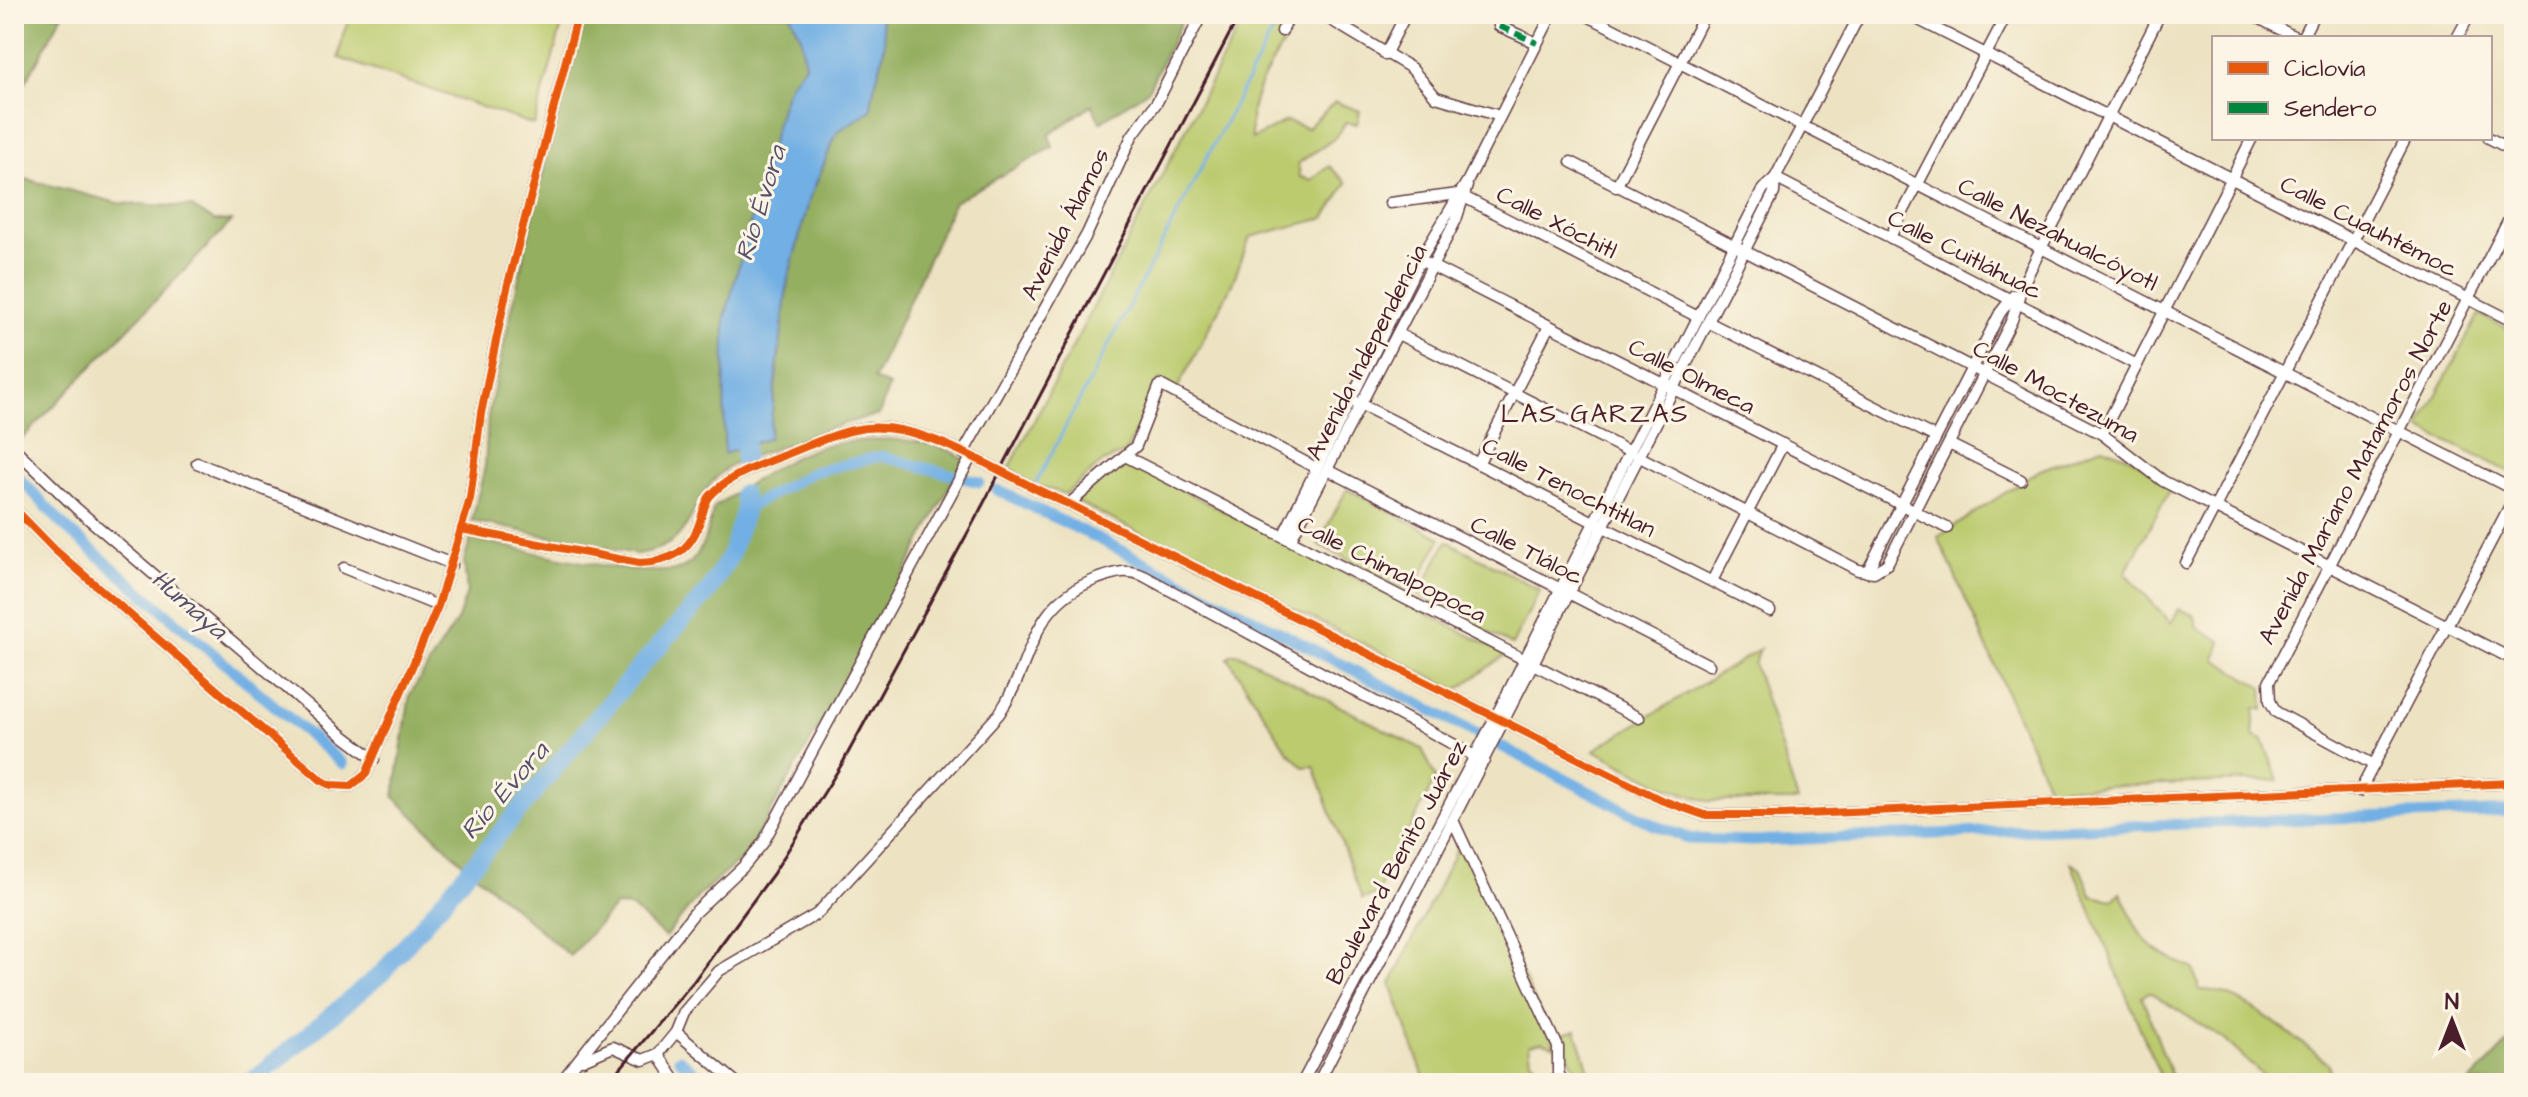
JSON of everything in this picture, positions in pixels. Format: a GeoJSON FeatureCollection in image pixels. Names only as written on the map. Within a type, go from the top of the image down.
{"type":"FeatureCollection","features":[{"type":"Feature","properties":{"kind":"street"},"geometry":{"type":"LineString","coordinates":[[14,508],[55,550],[321,780],[331,785],[351,786],[366,774],[438,606],[452,564],[470,499],[481,413],[507,288],[578,14]]}},
{"type":"Feature","properties":{"kind":"street"},"geometry":{"type":"LineString","coordinates":[[1282,31],[1290,14]]}},
{"type":"Feature","properties":{"kind":"street"},"geometry":{"type":"LineString","coordinates":[[1321,14],[1411,68],[1436,97],[1500,116]]}},
{"type":"Feature","properties":{"kind":"street"},"geometry":{"type":"LineString","coordinates":[[1385,55],[1406,14]]}},
{"type":"Feature","properties":{"kind":"street","name":"Avenida Independencia"},"geometry":{"type":"LineString","coordinates":[[1287,537],[1398,334],[1432,266],[1468,180],[1552,14]]}},
{"type":"Feature","properties":{"kind":"street","name":"Calle Nezahualcóyotl"},"geometry":{"type":"LineString","coordinates":[[1584,14],[2514,490]]}},
{"type":"Feature","properties":{"kind":"street"},"geometry":{"type":"LineString","coordinates":[[1616,187],[1705,14]]}},
{"type":"Feature","properties":{"kind":"street","name":"Boulevard Benito Juárez"},"geometry":{"type":"LineString","coordinates":[[1318,1083],[1487,757],[1497,724],[1739,248],[1766,183],[1775,178],[1860,14]]}},
{"type":"Feature","properties":{"kind":"street","name":"Calle Cuauhtémoc"},"geometry":{"type":"LineString","coordinates":[[1907,14],[2514,322]]}},
{"type":"Feature","properties":{"kind":"street"},"geometry":{"type":"LineString","coordinates":[[1890,237],[2007,14]]}},
{"type":"Feature","properties":{"kind":"street"},"geometry":{"type":"LineString","coordinates":[[1867,572],[1972,367],[2022,286],[2160,14]]}},
{"type":"Feature","properties":{"kind":"street"},"geometry":{"type":"LineString","coordinates":[[2251,14],[2296,36]]}},
{"type":"Feature","properties":{"kind":"street"},"geometry":{"type":"LineString","coordinates":[[2301,36],[2314,14]]}},
{"type":"Feature","properties":{"kind":"street"},"geometry":{"type":"LineString","coordinates":[[2458,36],[2470,14]]}},
{"type":"Feature","properties":{"kind":"street","name":"Avenida Álamos"},"geometry":{"type":"LineString","coordinates":[[560,1083],[695,912],[744,866],[763,843],[1087,234],[1132,136],[1157,102],[1201,16]]}},
{"type":"Feature","properties":{"kind":"street"},"geometry":{"type":"LineString","coordinates":[[1499,26],[1537,43]]}},
{"type":"Feature","properties":{"kind":"street"},"geometry":{"type":"LineString","coordinates":[[2102,434],[2251,140]]}},
{"type":"Feature","properties":{"kind":"street"},"geometry":{"type":"LineString","coordinates":[[2186,563],[2405,140]]}},
{"type":"Feature","properties":{"kind":"street"},"geometry":{"type":"LineString","coordinates":[[2492,140],[2514,151]]}},
{"type":"Feature","properties":{"kind":"street","name":"Calle Moctezuma"},"geometry":{"type":"LineString","coordinates":[[1571,162],[2102,434],[2163,481],[2514,660]]}},
{"type":"Feature","properties":{"kind":"street","name":"Calle Cuitláhuac"},"geometry":{"type":"LineString","coordinates":[[1775,178],[2137,365]]}},
{"type":"Feature","properties":{"kind":"street","name":"Avenida Independencia"},"geometry":{"type":"LineString","coordinates":[[1322,469],[1350,399],[1420,260],[1462,195]]}},
{"type":"Feature","properties":{"kind":"street","name":"Calle Xóchitl"},"geometry":{"type":"LineString","coordinates":[[1390,203],[1462,195],[1935,437]]}},
{"type":"Feature","properties":{"kind":"street","name":"Avenida Mariano Matamoros Norte"},"geometry":{"type":"LineString","coordinates":[[2374,765],[2276,712],[2270,701],[2269,682],[2514,210]]}},
{"type":"Feature","properties":{"kind":"street","name":"Calle Olmeca"},"geometry":{"type":"LineString","coordinates":[[1420,260],[1947,528]]}},
{"type":"Feature","properties":{"kind":"street"},"geometry":{"type":"LineString","coordinates":[[1398,334],[1867,572],[1887,564],[1984,374],[2014,301]]}},
{"type":"Feature","properties":{"kind":"street"},"geometry":{"type":"LineString","coordinates":[[1478,464],[1549,326]]}},
{"type":"Feature","properties":{"kind":"street","name":"Calle Tláloc"},"geometry":{"type":"LineString","coordinates":[[1127,457],[1142,435],[1160,385],[1709,665]]}},
{"type":"Feature","properties":{"kind":"street","name":"Calle Tenochtitlan"},"geometry":{"type":"LineString","coordinates":[[1350,399],[1770,611]]}},
{"type":"Feature","properties":{"kind":"street"},"geometry":{"type":"LineString","coordinates":[[461,529],[639,563],[659,562],[680,554],[694,538],[704,507],[720,487],[821,440],[856,429],[888,428],[938,440],[1497,724],[1661,800],[1704,815],[1782,815],[2514,783]]}},
{"type":"Feature","properties":{"kind":"street"},"geometry":{"type":"LineString","coordinates":[[1712,581],[1783,444]]}},
{"type":"Feature","properties":{"kind":"street"},"geometry":{"type":"LineString","coordinates":[[1949,444],[2021,480]]}},
{"type":"Feature","properties":{"kind":"street"},"geometry":{"type":"LineString","coordinates":[[14,448],[89,519],[374,759]]}},
{"type":"Feature","properties":{"kind":"street"},"geometry":{"type":"LineString","coordinates":[[1069,504],[1100,475],[1127,457]]}},
{"type":"Feature","properties":{"kind":"street","name":"Calle Chimalpopoca"},"geometry":{"type":"LineString","coordinates":[[1127,457],[1639,718]]}},
{"type":"Feature","properties":{"kind":"street"},"geometry":{"type":"LineString","coordinates":[[197,463],[452,564]]}},
{"type":"Feature","properties":{"kind":"street"},"geometry":{"type":"LineString","coordinates":[[2360,791],[2514,498]]}},
{"type":"Feature","properties":{"kind":"street"},"geometry":{"type":"LineString","coordinates":[[344,568],[438,606]]}},
{"type":"Feature","properties":{"kind":"street"},"geometry":{"type":"LineString","coordinates":[[643,1060],[658,1054],[676,1032],[684,1012],[719,971],[817,914],[999,714],[1015,687],[1039,623],[1052,606],[1070,591],[1112,574],[1125,570],[1144,576],[1487,757]]}},
{"type":"Feature","properties":{"kind":"street","name":"Boulevard Benito Juárez"},"geometry":{"type":"LineString","coordinates":[[1302,1083],[1476,751],[1497,724]]}},
{"type":"Feature","properties":{"kind":"street"},"geometry":{"type":"LineString","coordinates":[[1453,820],[1558,1047],[1558,1073],[1564,1083]]}},
{"type":"Feature","properties":{"kind":"street"},"geometry":{"type":"LineString","coordinates":[[676,1032],[737,1083]]}},
{"type":"Feature","properties":{"kind":"street"},"geometry":{"type":"LineString","coordinates":[[578,1063],[603,1048],[613,1047],[643,1060],[674,1080]]}},
{"type":"Feature","properties":{"kind":"street"},"geometry":{"type":"LineString","coordinates":[[658,1054],[674,1080]]}},
{"type":"Feature","properties":{"kind":"green space"},"geometry":{"type":"Polygon","coordinates":[[[14,14],[63,14],[14,103],[14,14]]]}},
{"type":"Feature","properties":{"kind":"green space"},"geometry":{"type":"Polygon","coordinates":[[[352,14],[565,14],[534,125],[339,58],[343,34],[352,14]]]}},
{"type":"Feature","properties":{"kind":"green space"},"geometry":{"type":"Polygon","coordinates":[[[587,14],[1185,14],[1148,90],[1100,122],[1092,105],[1049,135],[1053,147],[954,202],[874,379],[889,386],[879,415],[852,421],[733,464],[714,480],[690,520],[672,541],[657,549],[636,554],[472,521],[485,466],[488,416],[549,144],[587,14]]]}},
{"type":"Feature","properties":{"kind":"green space"},"geometry":{"type":"Polygon","coordinates":[[[1246,14],[1301,14],[1258,90],[1251,122],[1252,139],[1286,121],[1307,128],[1335,102],[1360,111],[1357,124],[1346,122],[1329,142],[1298,164],[1300,177],[1311,180],[1329,166],[1347,183],[1325,218],[1250,237],[1232,284],[1177,390],[1159,380],[1126,452],[1103,462],[1065,494],[1028,483],[1010,467],[1246,14]]]}},
{"type":"Feature","properties":{"kind":"green space"},"geometry":{"type":"Polygon","coordinates":[[[14,176],[118,203],[192,207],[214,221],[232,221],[20,441],[14,433],[14,176]]]}},
{"type":"Feature","properties":{"kind":"green space"},"geometry":{"type":"Polygon","coordinates":[[[2479,314],[2514,332],[2514,474],[2419,428],[2479,314]]]}},
{"type":"Feature","properties":{"kind":"green space"},"geometry":{"type":"Polygon","coordinates":[[[887,439],[937,446],[964,459],[888,605],[746,855],[700,894],[665,937],[631,907],[615,906],[570,956],[466,866],[394,797],[410,694],[458,619],[467,592],[464,560],[471,539],[609,566],[638,570],[679,569],[694,559],[699,551],[714,507],[767,472],[824,446],[887,439]]]}},
{"type":"Feature","properties":{"kind":"green space"},"geometry":{"type":"Polygon","coordinates":[[[2102,447],[2134,459],[2171,488],[2125,573],[2171,623],[2179,609],[2194,615],[2198,628],[2221,641],[2215,659],[2263,688],[2264,710],[2255,708],[2253,736],[2263,740],[2278,780],[2049,788],[1938,537],[2040,470],[2102,447]]]}},
{"type":"Feature","properties":{"kind":"green space"},"geometry":{"type":"Polygon","coordinates":[[[1129,463],[1506,654],[1457,690],[1075,501],[1106,474],[1129,463]]]}},
{"type":"Feature","properties":{"kind":"green space"},"geometry":{"type":"Polygon","coordinates":[[[1347,489],[1441,538],[1412,593],[1318,544],[1347,489]]]}},
{"type":"Feature","properties":{"kind":"green space"},"geometry":{"type":"Polygon","coordinates":[[[1447,541],[1540,590],[1512,645],[1418,596],[1447,541]]]}},
{"type":"Feature","properties":{"kind":"green space"},"geometry":{"type":"Polygon","coordinates":[[[1760,649],[1754,664],[1798,801],[1707,801],[1661,785],[1594,750],[1760,649]]]}},
{"type":"Feature","properties":{"kind":"green space"},"geometry":{"type":"Polygon","coordinates":[[[1239,654],[1422,749],[1436,778],[1376,895],[1362,899],[1314,766],[1304,767],[1288,752],[1228,658],[1239,654]]]}},
{"type":"Feature","properties":{"kind":"green space"},"geometry":{"type":"Polygon","coordinates":[[[1464,845],[1555,1046],[1543,1042],[1529,1045],[1531,1060],[1547,1075],[1546,1083],[1426,1083],[1391,984],[1458,846],[1464,845]]]}},
{"type":"Feature","properties":{"kind":"green space"},"geometry":{"type":"Polygon","coordinates":[[[2071,863],[2080,869],[2092,896],[2113,900],[2120,892],[2146,941],[2164,955],[2194,969],[2199,990],[2215,991],[2249,1005],[2328,1063],[2331,1075],[2343,1083],[2270,1082],[2225,1040],[2149,992],[2142,997],[2174,1083],[2163,1083],[2071,863]]]}},
{"type":"Feature","properties":{"kind":"green space"},"geometry":{"type":"Polygon","coordinates":[[[1576,1030],[1593,1083],[1582,1083],[1559,1035],[1576,1030]]]}},
{"type":"Feature","properties":{"kind":"green space"},"geometry":{"type":"Polygon","coordinates":[[[2514,1036],[2514,1083],[2469,1083],[2514,1036]]]}},
{"type":"Feature","properties":{"kind":"water"},"geometry":{"type":"Polygon","coordinates":[[[790,14],[879,14],[884,53],[874,86],[871,110],[837,132],[810,198],[788,279],[769,438],[724,454],[725,318],[781,107],[789,85],[805,65],[801,37],[790,14]]]}},
{"type":"Feature","properties":{"kind":"waterway"},"geometry":{"type":"LineString","coordinates":[[1035,485],[1282,14]]}},
{"type":"Feature","properties":{"kind":"waterway","name":"Río Évora"},"geometry":{"type":"LineString","coordinates":[[744,460],[746,421]]}},
{"type":"Feature","properties":{"kind":"waterway"},"geometry":{"type":"LineString","coordinates":[[745,509],[813,472],[881,456],[979,482]]}},
{"type":"Feature","properties":{"kind":"waterway","name":"Humaya"},"geometry":{"type":"LineString","coordinates":[[14,472],[66,528],[343,764]]}},
{"type":"Feature","properties":{"kind":"waterway"},"geometry":{"type":"LineString","coordinates":[[997,490],[1099,539],[1654,825],[1691,839],[1753,841],[2514,811]]}},
{"type":"Feature","properties":{"kind":"waterway","name":"Río Évora"},"geometry":{"type":"LineString","coordinates":[[250,1083],[382,973],[639,668],[709,591],[730,556],[745,509],[743,494]]}},
{"type":"Feature","properties":{"kind":"waterway","name":"Humaya"},"geometry":{"type":"LineString","coordinates":[[679,1059],[707,1083]]}},
{"type":"Feature","properties":{"kind":"railway"},"geometry":{"type":"LineString","coordinates":[[608,1083],[694,981],[773,874],[842,764],[979,512],[1240,14]]}},
{"type":"Feature","properties":{"kind":"marked path"},"geometry":{"type":"LineString","coordinates":[[1499,26],[1537,43]]}},
{"type":"Feature","properties":{"kind":"cycle path"},"geometry":{"type":"LineString","coordinates":[[14,508],[55,550],[321,780],[331,785],[351,786],[366,774],[438,606],[470,499],[481,413],[507,288],[578,14]]}},
{"type":"Feature","properties":{"kind":"cycle path"},"geometry":{"type":"LineString","coordinates":[[461,529],[639,563],[661,560],[686,546],[697,529],[708,498],[735,477],[854,430],[880,428],[907,431],[963,452],[1661,800],[1704,815],[1782,815],[2514,783]]}},
{"type":"Feature","properties":{"kind":"district","name":"LAS GARZAS"},"geometry":{"type":"Point","coordinates":[1595,413]}}]}
